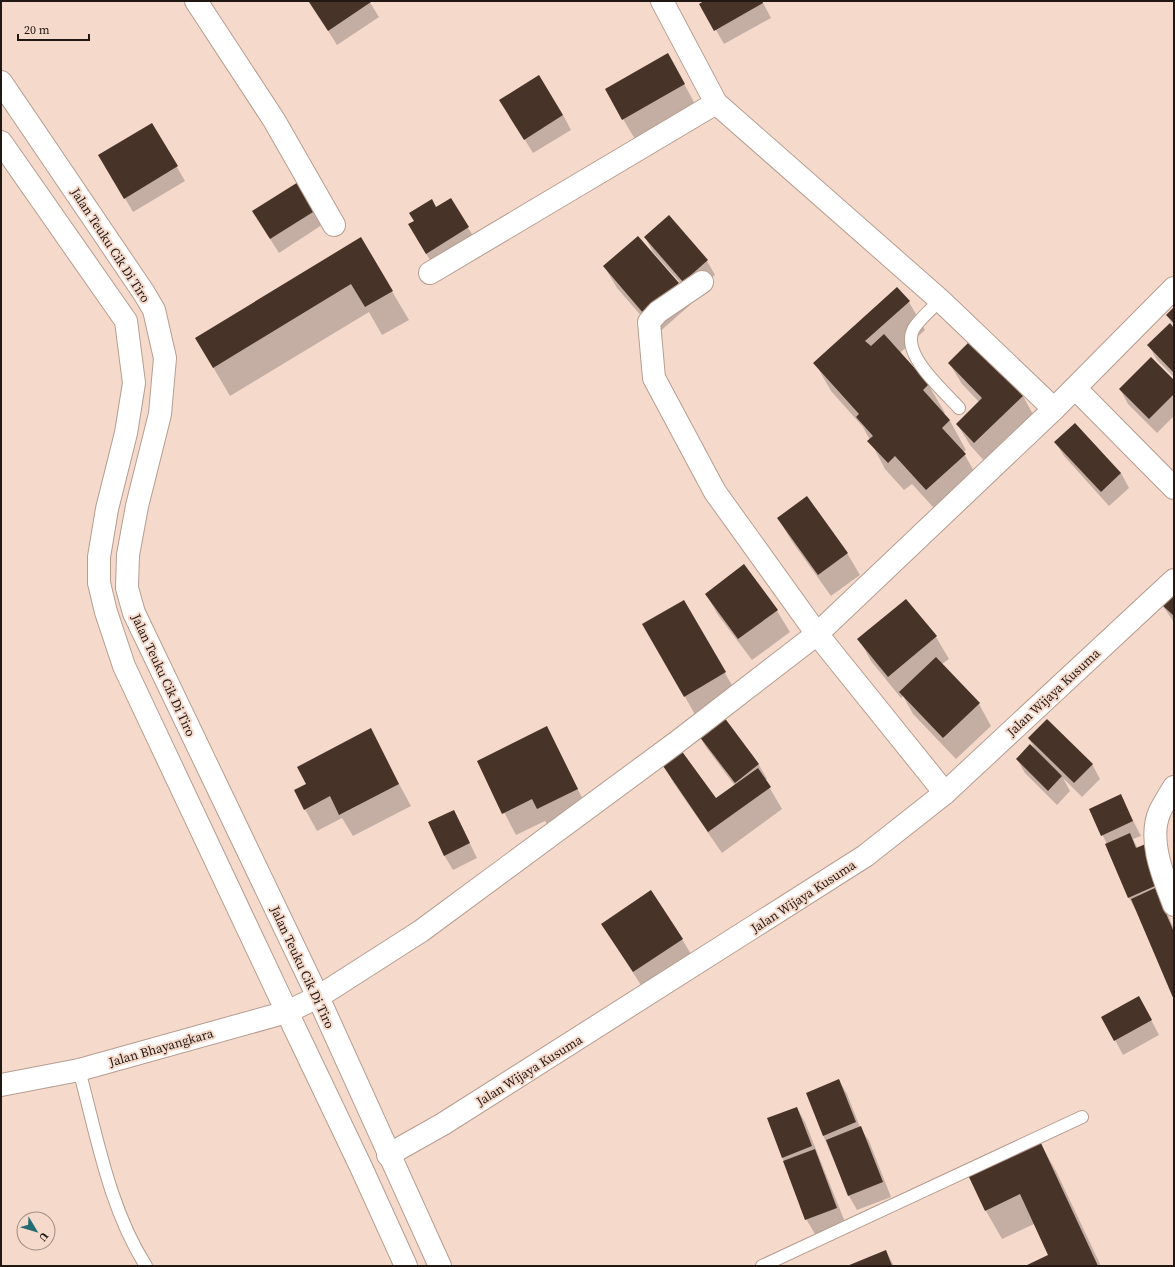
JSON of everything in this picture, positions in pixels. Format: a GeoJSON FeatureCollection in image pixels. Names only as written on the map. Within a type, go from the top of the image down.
{"type":"FeatureCollection","features":[{"type":"Feature","properties":{"kind":"street"},"geometry":{"type":"LineString","coordinates":[[196,1],[274,120],[334,226]]}},
{"type":"Feature","properties":{"kind":"street"},"geometry":{"type":"LineString","coordinates":[[662,1],[716,102],[940,300],[1054,409]]}},
{"type":"Feature","properties":{"kind":"street","name":"Jalan Teuku Cik Di Tiro"},"geometry":{"type":"LineString","coordinates":[[1,82],[154,310],[165,358],[160,414],[128,555],[126,588],[134,613],[318,997],[438,1265]]}},
{"type":"Feature","properties":{"kind":"street"},"geometry":{"type":"LineString","coordinates":[[430,273],[716,102]]}},
{"type":"Feature","properties":{"kind":"street"},"geometry":{"type":"LineString","coordinates":[[1,142],[31,188],[126,321],[134,383],[126,433],[107,509],[99,557],[99,583],[124,666],[361,1167],[406,1266]]}},
{"type":"Feature","properties":{"kind":"street"},"geometry":{"type":"LineString","coordinates":[[31,188],[60,168]]}},
{"type":"Feature","properties":{"kind":"street"},"geometry":{"type":"LineString","coordinates":[[702,282],[658,312],[649,322],[654,378],[716,492],[817,634],[945,793]]}},
{"type":"Feature","properties":{"kind":"street","name":"Jalan Bhayangkara"},"geometry":{"type":"LineString","coordinates":[[1,1085],[79,1070],[287,1012],[318,997],[421,931],[677,742],[817,634],[1054,409],[1174,288]]}},
{"type":"Feature","properties":{"kind":"street"},"geometry":{"type":"LineString","coordinates":[[126,321],[154,310]]}},
{"type":"Feature","properties":{"kind":"street"},"geometry":{"type":"LineString","coordinates":[[1075,388],[1174,488]]}},
{"type":"Feature","properties":{"kind":"street"},"geometry":{"type":"LineString","coordinates":[[99,557],[128,555]]}},
{"type":"Feature","properties":{"kind":"street","name":"Jalan Wijaya Kusuma"},"geometry":{"type":"LineString","coordinates":[[388,1155],[450,1120],[865,856],[945,793],[1174,580]]}},
{"type":"Feature","properties":{"kind":"street"},"geometry":{"type":"LineString","coordinates":[[1172,892],[1157,851],[1156,832],[1159,812],[1174,787]]}},
{"type":"Feature","properties":{"kind":"lane"},"geometry":{"type":"LineString","coordinates":[[940,300],[913,330],[910,343],[915,359],[959,408]]}},
{"type":"Feature","properties":{"kind":"lane"},"geometry":{"type":"LineString","coordinates":[[79,1070],[114,1198],[137,1252],[146,1266]]}},
{"type":"Feature","properties":{"kind":"lane"},"geometry":{"type":"LineString","coordinates":[[762,1266],[1082,1117]]}},
{"type":"Feature","properties":{"kind":"building"},"geometry":{"type":"Polygon","coordinates":[[[704,1],[762,1],[763,3],[714,31],[699,4],[704,1]]]}},
{"type":"Feature","properties":{"kind":"building"},"geometry":{"type":"Polygon","coordinates":[[[309,2],[371,2],[328,31],[309,2]]]}},
{"type":"Feature","properties":{"kind":"building"},"geometry":{"type":"Polygon","coordinates":[[[668,53],[685,84],[622,120],[605,89],[668,53]]]}},
{"type":"Feature","properties":{"kind":"building"},"geometry":{"type":"Polygon","coordinates":[[[539,75],[563,115],[524,140],[499,100],[539,75]]]}},
{"type":"Feature","properties":{"kind":"building"},"geometry":{"type":"Polygon","coordinates":[[[152,123],[178,166],[124,199],[98,155],[152,123]]]}},
{"type":"Feature","properties":{"kind":"building"},"geometry":{"type":"Polygon","coordinates":[[[303,179],[321,207],[270,239],[252,211],[303,179]]]}},
{"type":"Feature","properties":{"kind":"building"},"geometry":{"type":"Polygon","coordinates":[[[451,198],[469,227],[426,254],[408,224],[414,221],[409,213],[432,199],[436,207],[451,198]]]}},
{"type":"Feature","properties":{"kind":"building"},"geometry":{"type":"Polygon","coordinates":[[[669,215],[708,260],[683,282],[644,237],[669,215]]]}},
{"type":"Feature","properties":{"kind":"building"},"geometry":{"type":"Polygon","coordinates":[[[638,236],[679,283],[644,314],[603,266],[638,236]]]}},
{"type":"Feature","properties":{"kind":"building"},"geometry":{"type":"Polygon","coordinates":[[[361,237],[393,291],[365,307],[351,284],[213,368],[195,338],[361,237]]]}},
{"type":"Feature","properties":{"kind":"building"},"geometry":{"type":"Polygon","coordinates":[[[897,287],[910,301],[865,341],[871,346],[884,334],[929,384],[923,390],[950,420],[942,428],[966,454],[926,490],[895,456],[888,463],[867,441],[873,436],[856,417],[859,414],[813,363],[897,287]]]}},
{"type":"Feature","properties":{"kind":"building"},"geometry":{"type":"Polygon","coordinates":[[[1174,307],[1174,323],[1166,315],[1174,307]]]}},
{"type":"Feature","properties":{"kind":"building"},"geometry":{"type":"Polygon","coordinates":[[[1170,323],[1174,328],[1174,373],[1147,345],[1170,323]]]}},
{"type":"Feature","properties":{"kind":"building"},"geometry":{"type":"Polygon","coordinates":[[[971,340],[1023,396],[974,443],[956,424],[982,398],[948,363],[971,340]]]}},
{"type":"Feature","properties":{"kind":"building"},"geometry":{"type":"Polygon","coordinates":[[[1151,357],[1174,380],[1174,394],[1149,419],[1119,389],[1151,357]]]}},
{"type":"Feature","properties":{"kind":"building"},"geometry":{"type":"Polygon","coordinates":[[[1075,423],[1121,473],[1101,492],[1054,442],[1075,423]]]}},
{"type":"Feature","properties":{"kind":"building"},"geometry":{"type":"Polygon","coordinates":[[[807,496],[848,553],[818,575],[777,518],[807,496]]]}},
{"type":"Feature","properties":{"kind":"building"},"geometry":{"type":"Polygon","coordinates":[[[744,564],[778,610],[738,639],[705,594],[744,564]]]}},
{"type":"Feature","properties":{"kind":"building"},"geometry":{"type":"Polygon","coordinates":[[[1174,590],[1174,616],[1161,604],[1174,590]]]}},
{"type":"Feature","properties":{"kind":"building"},"geometry":{"type":"Polygon","coordinates":[[[906,599],[937,636],[888,677],[857,639],[906,599]]]}},
{"type":"Feature","properties":{"kind":"building"},"geometry":{"type":"Polygon","coordinates":[[[684,600],[726,672],[684,697],[642,624],[684,600]]]}},
{"type":"Feature","properties":{"kind":"building"},"geometry":{"type":"Polygon","coordinates":[[[936,657],[980,703],[943,738],[899,692],[936,657]]]}},
{"type":"Feature","properties":{"kind":"building"},"geometry":{"type":"Polygon","coordinates":[[[721,713],[759,764],[735,783],[696,732],[721,713]]]}},
{"type":"Feature","properties":{"kind":"building"},"geometry":{"type":"Polygon","coordinates":[[[1047,719],[1093,764],[1074,783],[1028,738],[1047,719]]]}},
{"type":"Feature","properties":{"kind":"building"},"geometry":{"type":"Polygon","coordinates":[[[547,726],[578,789],[537,809],[532,799],[502,814],[477,761],[547,726]]]}},
{"type":"Feature","properties":{"kind":"building"},"geometry":{"type":"Polygon","coordinates":[[[371,728],[399,784],[339,815],[330,796],[304,810],[294,790],[306,784],[297,767],[371,728]]]}},
{"type":"Feature","properties":{"kind":"building"},"geometry":{"type":"Polygon","coordinates":[[[1030,744],[1062,776],[1048,791],[1016,759],[1030,744]]]}},
{"type":"Feature","properties":{"kind":"building"},"geometry":{"type":"Polygon","coordinates":[[[678,746],[716,798],[758,768],[771,787],[708,832],[659,760],[678,746]]]}},
{"type":"Feature","properties":{"kind":"building"},"geometry":{"type":"Polygon","coordinates":[[[1121,794],[1133,821],[1101,836],[1089,809],[1121,794]]]}},
{"type":"Feature","properties":{"kind":"building"},"geometry":{"type":"Polygon","coordinates":[[[454,810],[470,843],[444,856],[428,822],[454,810]]]}},
{"type":"Feature","properties":{"kind":"building"},"geometry":{"type":"Polygon","coordinates":[[[1130,833],[1136,848],[1148,843],[1164,882],[1128,898],[1105,844],[1130,833]]]}},
{"type":"Feature","properties":{"kind":"building"},"geometry":{"type":"Polygon","coordinates":[[[1155,888],[1174,932],[1174,1000],[1131,899],[1155,888]]]}},
{"type":"Feature","properties":{"kind":"building"},"geometry":{"type":"Polygon","coordinates":[[[651,890],[683,939],[633,972],[601,924],[651,890]]]}},
{"type":"Feature","properties":{"kind":"building"},"geometry":{"type":"Polygon","coordinates":[[[1139,996],[1152,1020],[1114,1041],[1101,1017],[1139,996]]]}},
{"type":"Feature","properties":{"kind":"building"},"geometry":{"type":"Polygon","coordinates":[[[839,1079],[856,1122],[823,1136],[806,1093],[839,1079]]]}},
{"type":"Feature","properties":{"kind":"building"},"geometry":{"type":"Polygon","coordinates":[[[797,1107],[812,1146],[782,1158],[767,1118],[797,1107]]]}},
{"type":"Feature","properties":{"kind":"building"},"geometry":{"type":"Polygon","coordinates":[[[861,1126],[883,1182],[848,1196],[826,1140],[861,1126]]]}},
{"type":"Feature","properties":{"kind":"building"},"geometry":{"type":"Polygon","coordinates":[[[1040,1141],[1098,1266],[1025,1266],[1048,1255],[1020,1194],[985,1211],[968,1175],[1040,1141]]]}},
{"type":"Feature","properties":{"kind":"building"},"geometry":{"type":"Polygon","coordinates":[[[815,1149],[837,1208],[805,1220],[783,1161],[815,1149]]]}},
{"type":"Feature","properties":{"kind":"building"},"geometry":{"type":"Polygon","coordinates":[[[886,1250],[892,1266],[847,1266],[886,1250]]]}}]}
